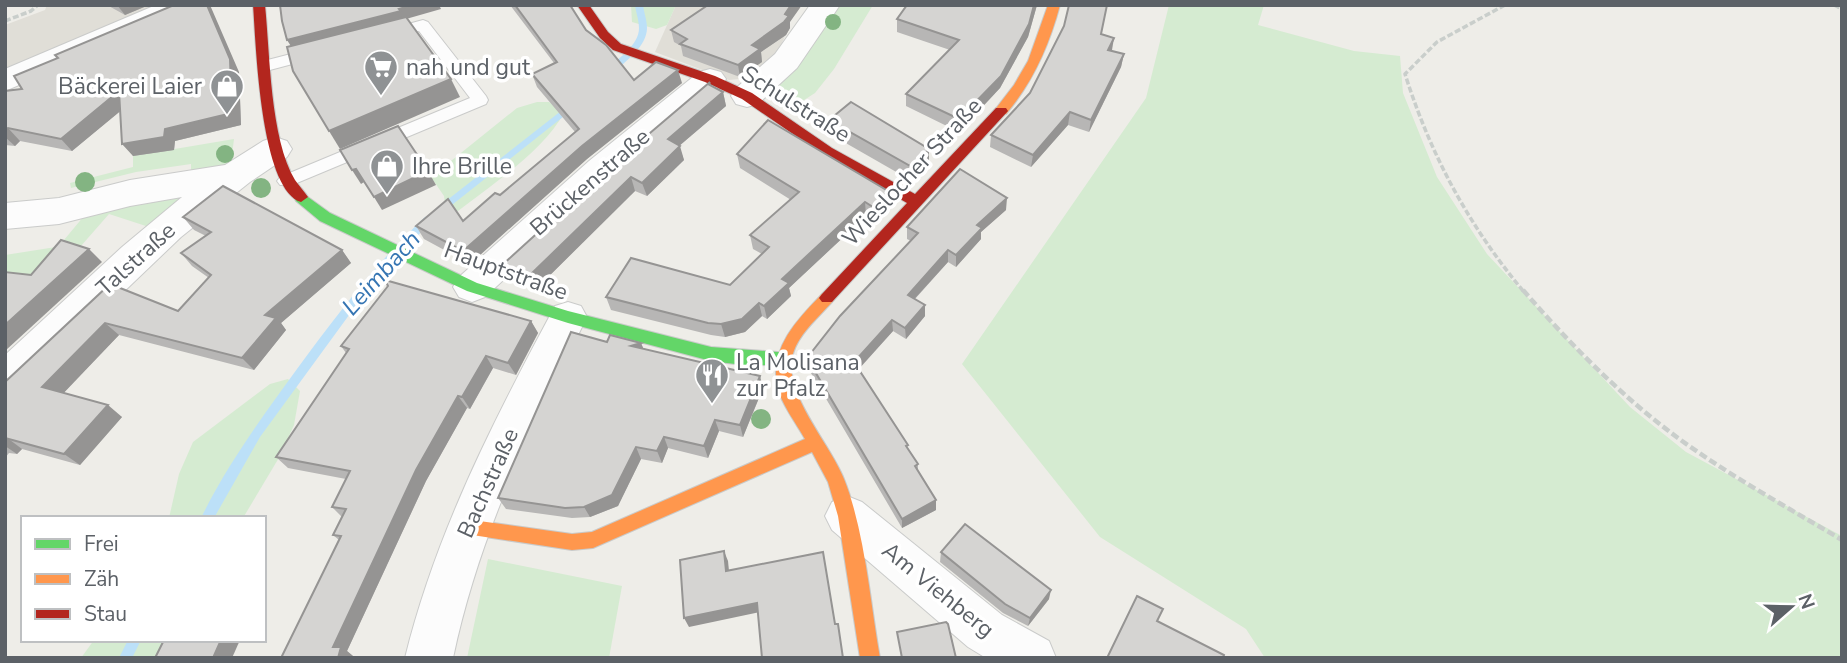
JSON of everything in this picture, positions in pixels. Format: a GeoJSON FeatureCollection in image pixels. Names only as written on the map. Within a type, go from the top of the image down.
{"type":"FeatureCollection","features":[{"type":"Feature","properties":{"kind":"street"},"geometry":{"type":"LineString","coordinates":[[5,81],[182,5]]}},
{"type":"Feature","properties":{"kind":"street"},"geometry":{"type":"LineString","coordinates":[[259,5],[281,165]]}},
{"type":"Feature","properties":{"kind":"street","name":"Schulstraße"},"geometry":{"type":"LineString","coordinates":[[583,5],[604,35],[617,47],[710,79],[747,96],[827,151],[917,202]]}},
{"type":"Feature","properties":{"kind":"street"},"geometry":{"type":"LineString","coordinates":[[747,96],[786,61],[825,5]]}},
{"type":"Feature","properties":{"kind":"street","name":"Wieslocher Straße"},"geometry":{"type":"LineString","coordinates":[[784,358],[799,328],[1015,96],[1045,38],[1054,5]]}},
{"type":"Feature","properties":{"kind":"street","name":"Brückenstraße"},"geometry":{"type":"LineString","coordinates":[[472,287],[601,170],[710,79]]}},
{"type":"Feature","properties":{"kind":"street","name":"Talstraße"},"geometry":{"type":"LineString","coordinates":[[5,380],[128,263],[230,177],[281,165]]}},
{"type":"Feature","properties":{"kind":"street","name":"Hauptstraße"},"geometry":{"type":"LineString","coordinates":[[281,165],[295,193],[326,217],[472,287],[568,317],[711,354],[751,359],[784,358]]}},
{"type":"Feature","properties":{"kind":"street"},"geometry":{"type":"LineString","coordinates":[[5,216],[58,211],[130,193],[230,177]]}},
{"type":"Feature","properties":{"kind":"street","name":"Bachstraße"},"geometry":{"type":"LineString","coordinates":[[429,658],[435,628],[480,491],[568,317]]}},
{"type":"Feature","properties":{"kind":"street"},"geometry":{"type":"LineString","coordinates":[[784,358],[785,386],[836,480],[848,516],[870,658]]}},
{"type":"Feature","properties":{"kind":"street"},"geometry":{"type":"LineString","coordinates":[[466,527],[572,542],[593,540],[816,442]]}},
{"type":"Feature","properties":{"kind":"street","name":"Am Viehberg"},"geometry":{"type":"LineString","coordinates":[[848,516],[985,631],[1032,658]]}},
{"type":"Feature","properties":{"kind":"lane"},"geometry":{"type":"LineString","coordinates":[[281,165],[480,100],[423,25],[371,38]]}},
{"type":"Feature","properties":{"kind":"lane"},"geometry":{"type":"LineString","coordinates":[[266,66],[332,49]]}},
{"type":"Feature","properties":{"kind":"path"},"geometry":{"type":"LineString","coordinates":[[5,22],[31,11],[38,5]]}},
{"type":"Feature","properties":{"kind":"path"},"geometry":{"type":"LineString","coordinates":[[1506,5],[1451,33],[1416,57],[1405,74],[1417,119],[1444,178],[1481,240],[1540,312],[1614,384],[1691,447],[1842,540]]}},
{"type":"Feature","properties":{"kind":"path"},"geometry":{"type":"LineString","coordinates":[[1834,5],[1842,9]]}},
{"type":"Feature","properties":{"kind":"shaded area"},"geometry":{"type":"Polygon","coordinates":[[[47,5],[162,5],[5,73],[5,25],[45,10],[47,5]]]}},
{"type":"Feature","properties":{"kind":"shaded area"},"geometry":{"type":"Polygon","coordinates":[[[676,5],[722,5],[786,34],[774,60],[748,78],[729,80],[655,52],[676,5]]]}},
{"type":"Feature","properties":{"kind":"green space"},"geometry":{"type":"Polygon","coordinates":[[[631,5],[676,5],[667,25],[656,29],[632,22],[631,5]]]}},
{"type":"Feature","properties":{"kind":"green space"},"geometry":{"type":"Polygon","coordinates":[[[825,5],[873,5],[834,69],[815,93],[787,111],[775,102],[778,80],[825,5]]]}},
{"type":"Feature","properties":{"kind":"green space"},"geometry":{"type":"Polygon","coordinates":[[[1169,5],[1264,5],[1258,25],[1354,51],[1400,56],[1403,93],[1437,177],[1487,254],[1630,407],[1686,452],[1842,536],[1842,658],[1265,658],[1246,629],[1100,537],[962,364],[1146,98],[1169,5]]]}},
{"type":"Feature","properties":{"kind":"green space"},"geometry":{"type":"Polygon","coordinates":[[[537,102],[549,102],[564,113],[544,141],[458,211],[446,210],[444,196],[431,177],[517,108],[537,102]]]}},
{"type":"Feature","properties":{"kind":"green space"},"geometry":{"type":"Polygon","coordinates":[[[234,139],[232,155],[226,166],[191,174],[191,164],[136,172],[71,188],[70,183],[133,167],[133,156],[234,139]]]}},
{"type":"Feature","properties":{"kind":"green space"},"geometry":{"type":"Polygon","coordinates":[[[193,189],[149,227],[109,214],[45,287],[5,283],[5,255],[56,247],[84,216],[193,189]]]}},
{"type":"Feature","properties":{"kind":"green space"},"geometry":{"type":"Polygon","coordinates":[[[288,379],[300,391],[294,425],[280,456],[244,516],[169,516],[179,474],[193,442],[270,384],[288,379]]]}},
{"type":"Feature","properties":{"kind":"green space"},"geometry":{"type":"Polygon","coordinates":[[[488,559],[622,586],[609,658],[467,658],[488,559]]]}},
{"type":"Feature","properties":{"kind":"green space"},"geometry":{"type":"Polygon","coordinates":[[[93,642],[173,642],[166,658],[81,658],[93,642]]]}},
{"type":"Feature","properties":{"kind":"building"},"geometry":{"type":"Polygon","coordinates":[[[174,5],[207,5],[230,59],[232,113],[165,129],[164,137],[122,144],[119,91],[61,139],[8,128],[5,131],[5,91],[22,89],[14,76],[58,58],[55,55],[174,5]]]}},
{"type":"Feature","properties":{"kind":"building"},"geometry":{"type":"Polygon","coordinates":[[[280,5],[412,5],[399,9],[401,11],[287,40],[280,5]]]}},
{"type":"Feature","properties":{"kind":"building"},"geometry":{"type":"Polygon","coordinates":[[[515,5],[570,5],[586,30],[606,45],[634,80],[656,62],[678,70],[582,146],[463,251],[416,226],[448,199],[463,221],[495,193],[500,195],[579,129],[532,74],[557,62],[515,5]]]}},
{"type":"Feature","properties":{"kind":"building"},"geometry":{"type":"Polygon","coordinates":[[[708,5],[791,5],[785,14],[789,16],[784,22],[752,45],[760,49],[738,65],[680,44],[687,39],[671,30],[708,5]]]}},
{"type":"Feature","properties":{"kind":"building"},"geometry":{"type":"Polygon","coordinates":[[[907,5],[1034,5],[1029,24],[1001,76],[959,119],[906,94],[959,40],[897,19],[907,5]]]}},
{"type":"Feature","properties":{"kind":"building"},"geometry":{"type":"Polygon","coordinates":[[[1069,5],[1107,5],[1101,34],[1114,38],[1108,50],[1124,54],[1091,120],[1070,112],[1033,155],[991,135],[1030,93],[1064,26],[1069,5]]]}},
{"type":"Feature","properties":{"kind":"building"},"geometry":{"type":"Polygon","coordinates":[[[406,17],[451,79],[329,131],[293,71],[287,47],[406,17]]]}},
{"type":"Feature","properties":{"kind":"building"},"geometry":{"type":"Polygon","coordinates":[[[710,82],[708,84],[723,92],[668,139],[680,146],[642,183],[631,177],[529,276],[500,267],[610,167],[710,82]]]}},
{"type":"Feature","properties":{"kind":"building"},"geometry":{"type":"Polygon","coordinates":[[[851,102],[929,149],[912,167],[829,120],[851,102]]]}},
{"type":"Feature","properties":{"kind":"building"},"geometry":{"type":"Polygon","coordinates":[[[768,120],[888,191],[873,207],[865,202],[782,279],[789,283],[764,306],[759,303],[742,319],[721,324],[708,323],[606,297],[631,258],[730,285],[769,247],[750,235],[799,192],[737,154],[768,120]]]}},
{"type":"Feature","properties":{"kind":"building"},"geometry":{"type":"Polygon","coordinates":[[[398,126],[428,171],[374,197],[340,150],[398,126]]]}},
{"type":"Feature","properties":{"kind":"building"},"geometry":{"type":"Polygon","coordinates":[[[960,169],[1007,198],[977,225],[982,228],[956,255],[948,250],[908,295],[925,305],[905,328],[892,320],[854,362],[908,445],[906,446],[918,464],[915,466],[936,500],[902,519],[807,358],[840,316],[918,233],[907,227],[960,169]]]}},
{"type":"Feature","properties":{"kind":"building"},"geometry":{"type":"Polygon","coordinates":[[[223,186],[342,250],[265,315],[276,318],[242,358],[105,323],[42,387],[108,405],[64,454],[5,438],[5,382],[110,284],[178,311],[211,275],[181,253],[211,232],[183,217],[223,186]]]}},
{"type":"Feature","properties":{"kind":"building"},"geometry":{"type":"Polygon","coordinates":[[[61,240],[89,249],[5,325],[5,272],[31,275],[61,240]]]}},
{"type":"Feature","properties":{"kind":"building"},"geometry":{"type":"Polygon","coordinates":[[[385,280],[531,321],[508,363],[486,356],[462,397],[458,396],[416,470],[333,647],[341,647],[338,658],[281,658],[341,536],[333,535],[346,509],[332,507],[350,471],[276,457],[349,349],[341,346],[388,286],[385,280]]]}},
{"type":"Feature","properties":{"kind":"building"},"geometry":{"type":"Polygon","coordinates":[[[571,332],[607,342],[610,335],[641,343],[631,346],[760,376],[740,425],[715,420],[704,446],[664,437],[657,451],[636,447],[612,495],[584,507],[565,508],[498,498],[571,332]]]}},
{"type":"Feature","properties":{"kind":"building"},"geometry":{"type":"Polygon","coordinates":[[[965,524],[1051,590],[1030,618],[1005,604],[941,552],[965,524]]]}},
{"type":"Feature","properties":{"kind":"building"},"geometry":{"type":"Polygon","coordinates":[[[724,551],[726,571],[823,552],[843,658],[762,658],[757,603],[684,618],[680,560],[724,551]]]}},
{"type":"Feature","properties":{"kind":"building"},"geometry":{"type":"Polygon","coordinates":[[[1137,596],[1163,609],[1157,621],[1224,655],[1223,658],[1107,658],[1137,596]]]}},
{"type":"Feature","properties":{"kind":"building"},"geometry":{"type":"Polygon","coordinates":[[[946,622],[956,658],[902,658],[897,632],[946,622]]]}},
{"type":"Feature","properties":{"kind":"building"},"geometry":{"type":"Polygon","coordinates":[[[163,642],[220,642],[213,658],[155,658],[163,642]]]}},
{"type":"Feature","properties":{"kind":"waterway","name":"Leimbach"},"geometry":{"type":"LineString","coordinates":[[611,70],[631,51],[642,34],[639,5]]}},
{"type":"Feature","properties":{"kind":"waterway","name":"Leimbach"},"geometry":{"type":"LineString","coordinates":[[440,210],[570,107]]}},
{"type":"Feature","properties":{"kind":"waterway","name":"Leimbach"},"geometry":{"type":"LineString","coordinates":[[208,516],[256,434],[348,308],[428,220]]}},
{"type":"Feature","properties":{"kind":"waterway","name":"Leimbach"},"geometry":{"type":"LineString","coordinates":[[125,658],[134,642]]}},
{"type":"Feature","properties":{"kind":"traffic: fast"},"geometry":{"type":"LineString","coordinates":[[301,197],[325,217],[472,287],[568,317],[711,354],[751,359],[784,358]]}},
{"type":"Feature","properties":{"kind":"traffic: slow"},"geometry":{"type":"LineString","coordinates":[[1001,111],[1019,88],[1034,61],[1054,5]]}},
{"type":"Feature","properties":{"kind":"traffic: slow"},"geometry":{"type":"LineString","coordinates":[[827,298],[799,328],[784,358],[785,386],[836,480],[847,516],[870,658]]}},
{"type":"Feature","properties":{"kind":"traffic: slow"},"geometry":{"type":"LineString","coordinates":[[465,527],[572,542],[593,540],[816,442]]}},
{"type":"Feature","properties":{"kind":"traffic: jam"},"geometry":{"type":"LineString","coordinates":[[259,5],[273,135],[289,182],[301,197]]}},
{"type":"Feature","properties":{"kind":"traffic: jam"},"geometry":{"type":"LineString","coordinates":[[583,5],[604,35],[617,47],[710,79],[747,96],[827,151],[917,202]]}},
{"type":"Feature","properties":{"kind":"traffic: jam"},"geometry":{"type":"LineString","coordinates":[[827,298],[1001,111]]}},
{"type":"Feature","properties":{"kind":"place","name":"nah und gut"},"geometry":{"type":"Point","coordinates":[381,97]}},
{"type":"Feature","properties":{"kind":"place","name":"Bäckerei Laier"},"geometry":{"type":"Point","coordinates":[227,116]}},
{"type":"Feature","properties":{"kind":"place","name":"Ihre Brille"},"geometry":{"type":"Point","coordinates":[387,196]}},
{"type":"Feature","properties":{"kind":"place","name":"La Molisana zur Pfalz"},"geometry":{"type":"Point","coordinates":[712,405]}}]}
